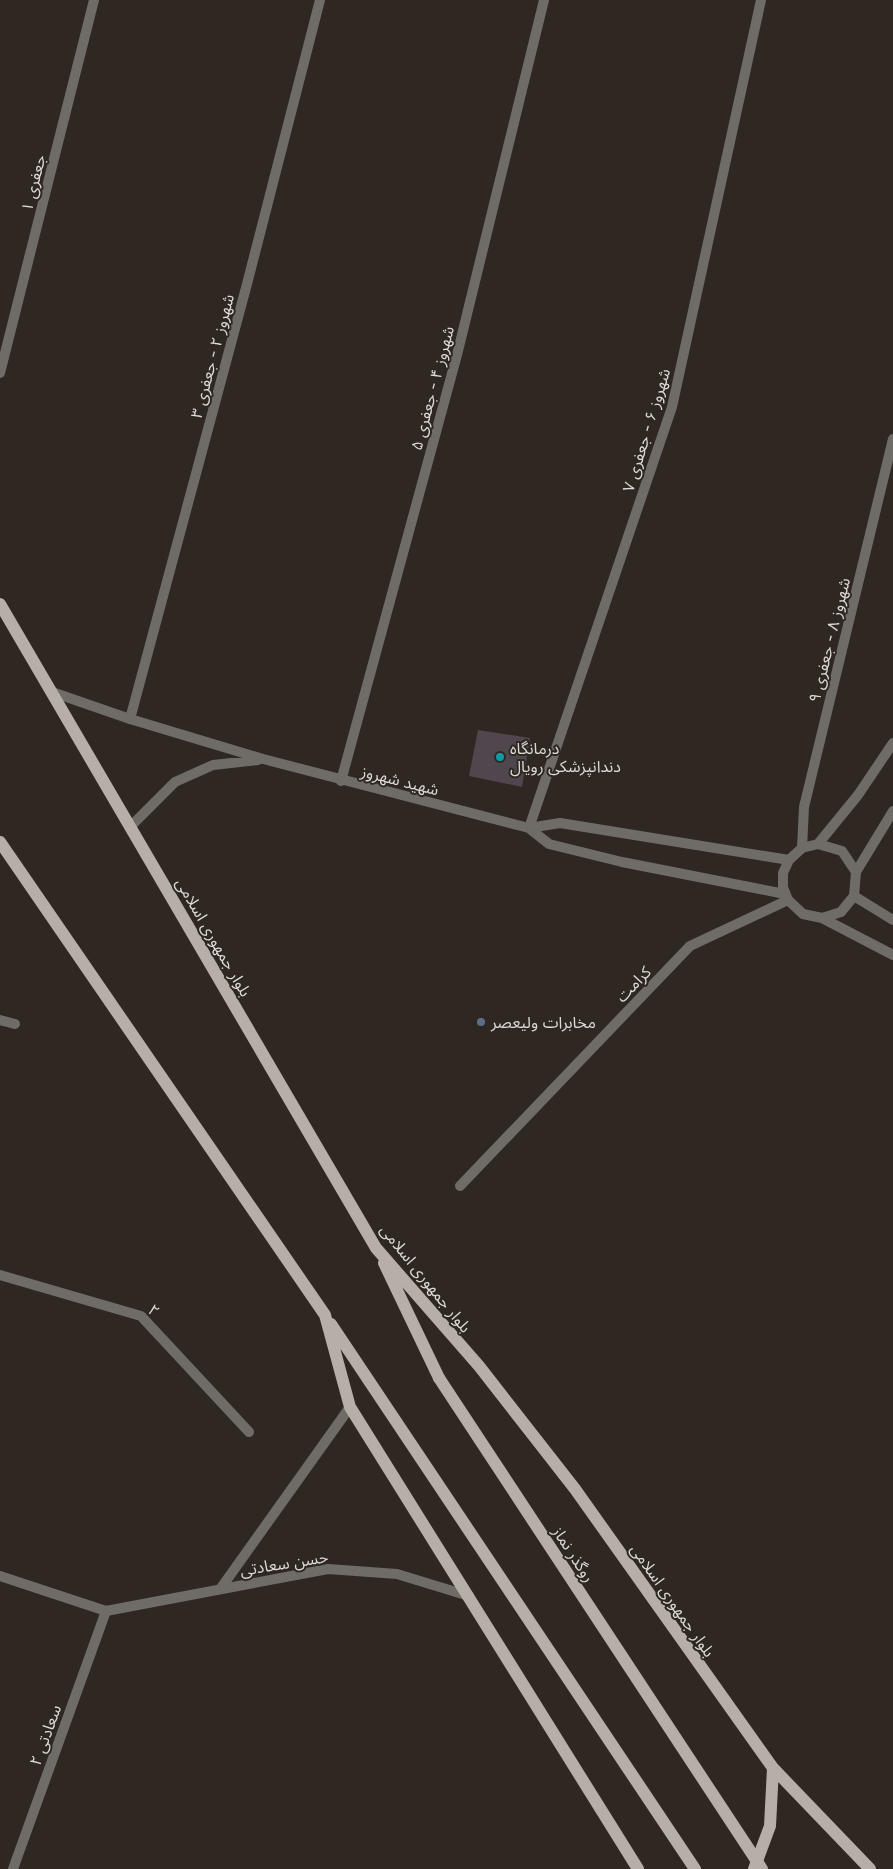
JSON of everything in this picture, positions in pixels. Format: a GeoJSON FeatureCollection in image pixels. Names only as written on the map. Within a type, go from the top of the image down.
{"type":"FeatureCollection","features":[{"type":"Feature","properties":{"kind":"main road","name":"بلوار جمهوری اسلامی"},"geometry":{"type":"LineString","coordinates":[[0,604],[376,1248],[479,1366],[575,1489],[773,1768],[870,1869]]}},
{"type":"Feature","properties":{"kind":"main road"},"geometry":{"type":"LineString","coordinates":[[0,842],[326,1315],[695,1869]]}},
{"type":"Feature","properties":{"kind":"main road","name":"روگذر نماز"},"geometry":{"type":"LineString","coordinates":[[376,1248],[439,1378],[762,1869]]}},
{"type":"Feature","properties":{"kind":"main road"},"geometry":{"type":"LineString","coordinates":[[326,1315],[350,1407],[638,1869]]}},
{"type":"Feature","properties":{"kind":"main road"},"geometry":{"type":"LineString","coordinates":[[754,1869],[770,1826],[773,1768]]}},
{"type":"Feature","properties":{"kind":"street","name":"جعفری ۱"},"geometry":{"type":"LineString","coordinates":[[0,374],[94,0]]}},
{"type":"Feature","properties":{"kind":"street","name":"شهروز ۲ - جعفری ۳"},"geometry":{"type":"LineString","coordinates":[[130,718],[242,303],[320,0]]}},
{"type":"Feature","properties":{"kind":"street","name":"شهروز ۴ - جعفری ۵"},"geometry":{"type":"LineString","coordinates":[[341,780],[458,355],[544,0]]}},
{"type":"Feature","properties":{"kind":"street","name":"شهروز ۶ - جعفری ۷"},"geometry":{"type":"LineString","coordinates":[[530,828],[672,407],[761,0]]}},
{"type":"Feature","properties":{"kind":"street","name":"شهروز ۸ - جعفری ۹"},"geometry":{"type":"LineString","coordinates":[[802,848],[804,807],[893,439]]}},
{"type":"Feature","properties":{"kind":"street","name":"شهید شهروز"},"geometry":{"type":"LineString","coordinates":[[52,692],[263,759],[530,828],[560,823],[789,860]]}},
{"type":"Feature","properties":{"kind":"street"},"geometry":{"type":"LineString","coordinates":[[818,844],[858,795],[893,743]]}},
{"type":"Feature","properties":{"kind":"street"},"geometry":{"type":"LineString","coordinates":[[131,826],[175,782],[213,765],[263,759]]}},
{"type":"Feature","properties":{"kind":"street"},"geometry":{"type":"LineString","coordinates":[[822,918],[841,912],[854,896],[856,872],[893,811]]}},
{"type":"Feature","properties":{"kind":"street","name":"شهید شهروز"},"geometry":{"type":"LineString","coordinates":[[530,828],[549,844],[622,862],[786,897]]}},
{"type":"Feature","properties":{"kind":"street"},"geometry":{"type":"LineString","coordinates":[[856,872],[842,851],[818,844],[802,848],[789,860],[783,873],[783,887],[786,897],[802,914],[822,918],[893,955]]}},
{"type":"Feature","properties":{"kind":"street"},"geometry":{"type":"LineString","coordinates":[[854,896],[893,920]]}},
{"type":"Feature","properties":{"kind":"street","name":"کرامت"},"geometry":{"type":"LineString","coordinates":[[460,1186],[690,946],[786,897]]}},
{"type":"Feature","properties":{"kind":"street"},"geometry":{"type":"LineString","coordinates":[[0,1020],[15,1024]]}},
{"type":"Feature","properties":{"kind":"street","name":"۲"},"geometry":{"type":"LineString","coordinates":[[0,1275],[140,1316],[249,1432]]}},
{"type":"Feature","properties":{"kind":"street","name":"حسن سعادتی"},"geometry":{"type":"LineString","coordinates":[[221,1588],[350,1407]]}},
{"type":"Feature","properties":{"kind":"street","name":"حسن سعادتی"},"geometry":{"type":"LineString","coordinates":[[0,1576],[106,1611],[328,1569],[397,1574],[469,1596]]}},
{"type":"Feature","properties":{"kind":"street","name":"سعادتی ۲"},"geometry":{"type":"LineString","coordinates":[[12,1869],[106,1611]]}},
{"type":"Feature","properties":{"kind":"building","name":"درمانگاه دندانپزشکی رویال"},"geometry":{"type":"Polygon","coordinates":[[[478,730],[530,738],[522,787],[469,776],[478,730]]]}},
{"type":"Feature","properties":{"kind":"place","name":"درمانگاه دندانپزشکی رویال"},"geometry":{"type":"Point","coordinates":[500,757]}},
{"type":"Feature","properties":{"kind":"place","name":"مخابرات ولیعصر"},"geometry":{"type":"Point","coordinates":[481,1022]}}]}
